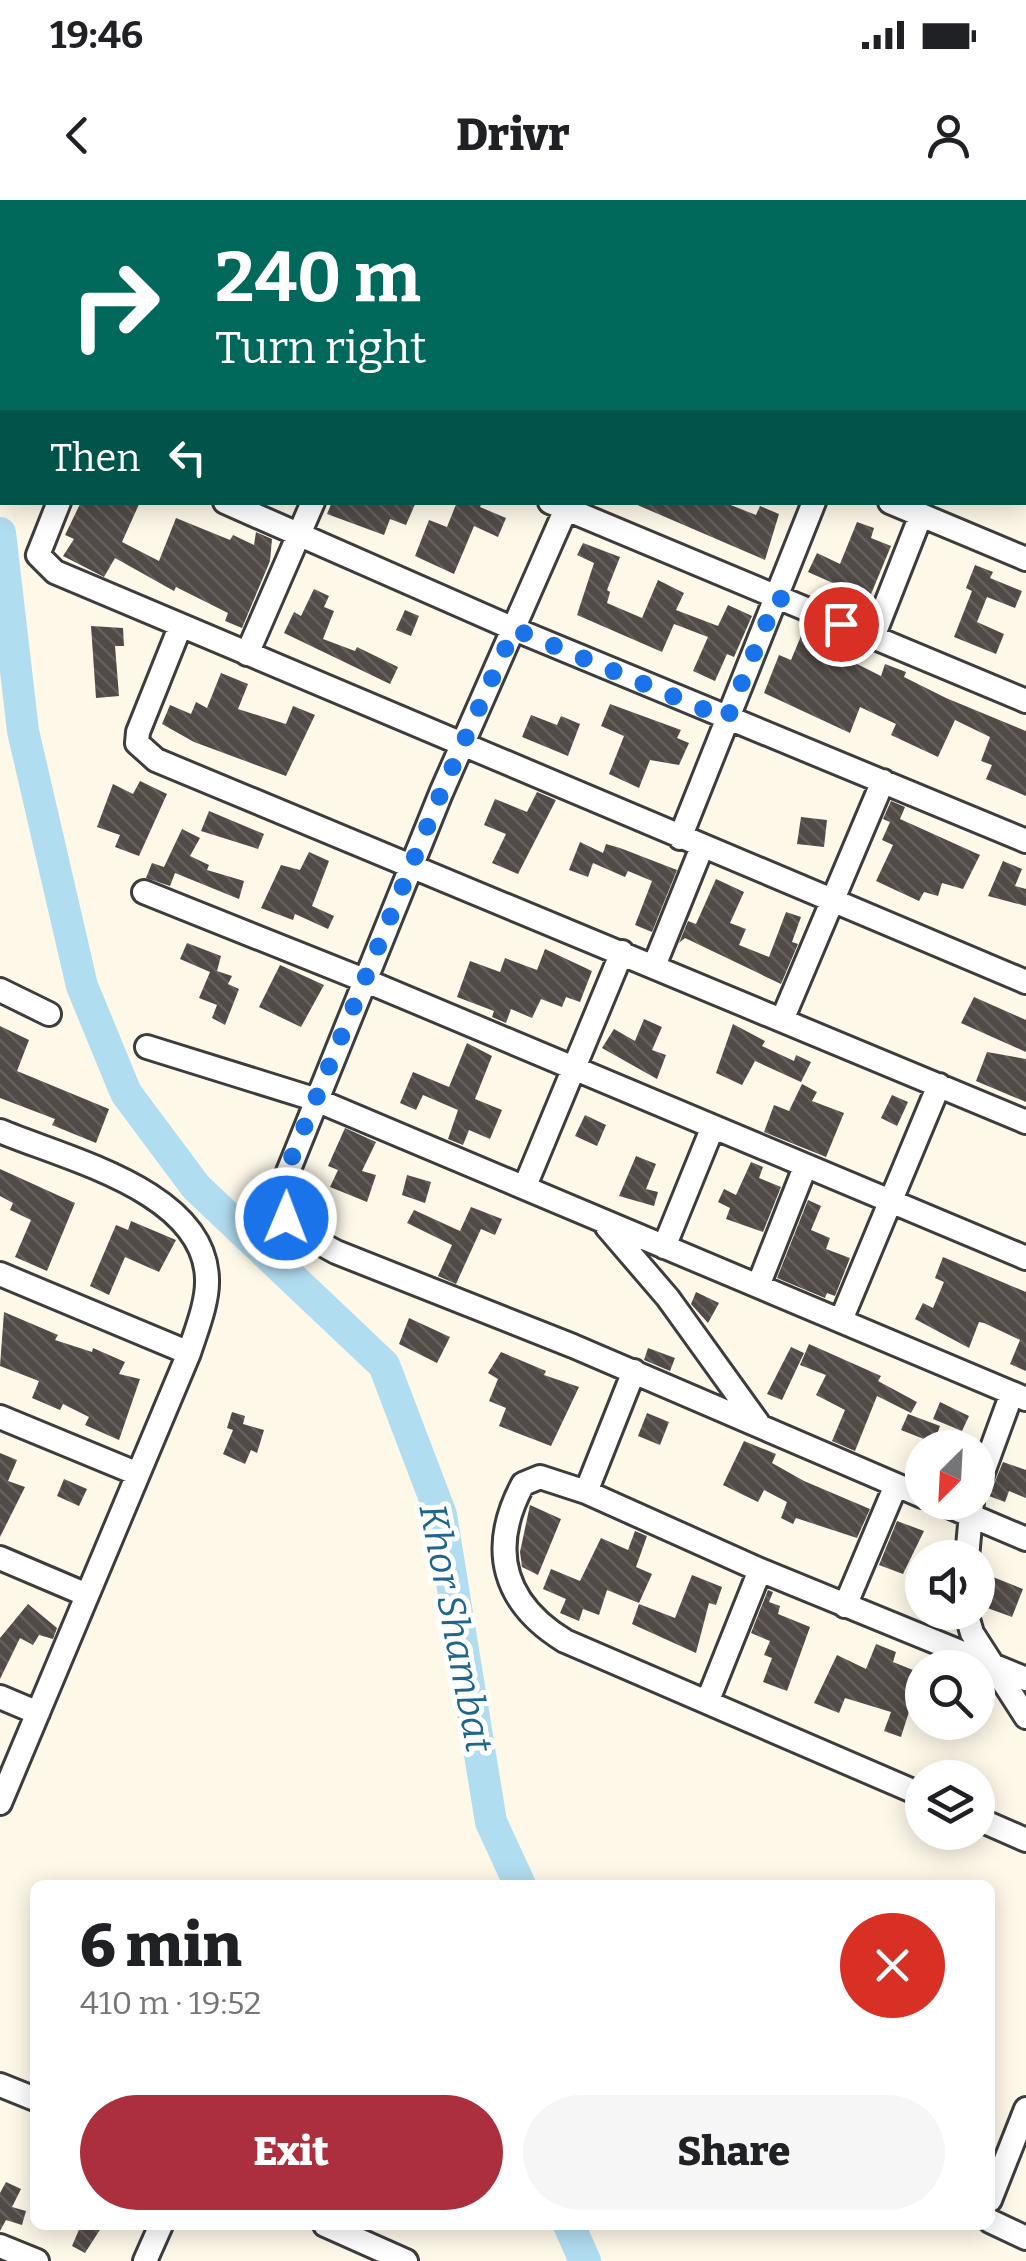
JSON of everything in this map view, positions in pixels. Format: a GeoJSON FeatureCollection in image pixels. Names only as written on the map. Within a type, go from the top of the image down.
{"type":"FeatureCollection","features":[{"type":"Feature","properties":{"kind":"street"},"geometry":{"type":"LineString","coordinates":[[57,505],[39,548],[40,562],[180,627],[1026,982]]}},
{"type":"Feature","properties":{"kind":"street"},"geometry":{"type":"LineString","coordinates":[[233,505],[514,629],[1026,841]]}},
{"type":"Feature","properties":{"kind":"street"},"geometry":{"type":"LineString","coordinates":[[247,654],[312,505]]}},
{"type":"Feature","properties":{"kind":"street"},"geometry":{"type":"LineString","coordinates":[[905,1488],[634,1371],[305,1236],[286,1218],[279,1194],[314,1100],[514,629],[562,505],[1026,701]]}},
{"type":"Feature","properties":{"kind":"street"},"geometry":{"type":"LineString","coordinates":[[680,838],[813,505]]}},
{"type":"Feature","properties":{"kind":"street"},"geometry":{"type":"LineString","coordinates":[[897,505],[1025,556]]}},
{"type":"Feature","properties":{"kind":"street"},"geometry":{"type":"LineString","coordinates":[[873,637],[921,515]]}},
{"type":"Feature","properties":{"kind":"street"},"geometry":{"type":"LineString","coordinates":[[180,627],[138,732],[137,743],[144,752],[1026,1122]]}},
{"type":"Feature","properties":{"kind":"street"},"geometry":{"type":"LineString","coordinates":[[782,1020],[883,781]]}},
{"type":"Feature","properties":{"kind":"street"},"geometry":{"type":"LineString","coordinates":[[654,966],[702,847]]}},
{"type":"Feature","properties":{"kind":"street"},"geometry":{"type":"LineString","coordinates":[[144,892],[364,980],[572,1071],[1026,1258]]}},
{"type":"Feature","properties":{"kind":"street"},"geometry":{"type":"LineString","coordinates":[[525,1186],[622,952]]}},
{"type":"Feature","properties":{"kind":"street"},"geometry":{"type":"LineString","coordinates":[[0,990],[49,1014]]}},
{"type":"Feature","properties":{"kind":"street"},"geometry":{"type":"LineString","coordinates":[[147,1047],[314,1100],[1019,1396],[995,1449]]}},
{"type":"Feature","properties":{"kind":"street"},"geometry":{"type":"LineString","coordinates":[[841,1320],[939,1085]]}},
{"type":"Feature","properties":{"kind":"street"},"geometry":{"type":"LineString","coordinates":[[664,1247],[712,1128]]}},
{"type":"Feature","properties":{"kind":"street"},"geometry":{"type":"LineString","coordinates":[[0,1131],[156,1196],[187,1224],[204,1257],[207,1281],[189,1354],[0,1803]]}},
{"type":"Feature","properties":{"kind":"street"},"geometry":{"type":"LineString","coordinates":[[758,1286],[805,1167]]}},
{"type":"Feature","properties":{"kind":"street"},"geometry":{"type":"LineString","coordinates":[[600,1219],[668,1298],[760,1426]]}},
{"type":"Feature","properties":{"kind":"street"},"geometry":{"type":"LineString","coordinates":[[0,1274],[189,1354]]}},
{"type":"Feature","properties":{"kind":"street"},"geometry":{"type":"LineString","coordinates":[[586,1492],[634,1371]]}},
{"type":"Feature","properties":{"kind":"street"},"geometry":{"type":"LineString","coordinates":[[0,1416],[138,1474]]}},
{"type":"Feature","properties":{"kind":"street"},"geometry":{"type":"LineString","coordinates":[[905,1787],[565,1641],[538,1624],[518,1603],[506,1570],[504,1544],[509,1517],[523,1484],[540,1477],[586,1492],[844,1606],[958,1650]]}},
{"type":"Feature","properties":{"kind":"street"},"geometry":{"type":"LineString","coordinates":[[844,1606],[896,1484]]}},
{"type":"Feature","properties":{"kind":"street"},"geometry":{"type":"LineString","coordinates":[[991,1520],[1026,1539]]}},
{"type":"Feature","properties":{"kind":"street"},"geometry":{"type":"LineString","coordinates":[[0,1558],[86,1595]]}},
{"type":"Feature","properties":{"kind":"street"},"geometry":{"type":"LineString","coordinates":[[708,1700],[760,1570]]}},
{"type":"Feature","properties":{"kind":"street"},"geometry":{"type":"LineString","coordinates":[[995,1664],[1026,1679]]}},
{"type":"Feature","properties":{"kind":"street"},"geometry":{"type":"LineString","coordinates":[[995,1666],[1026,1716]]}},
{"type":"Feature","properties":{"kind":"street"},"geometry":{"type":"LineString","coordinates":[[0,1697],[38,1713]]}},
{"type":"Feature","properties":{"kind":"street"},"geometry":{"type":"LineString","coordinates":[[995,1826],[1026,1840]]}},
{"type":"Feature","properties":{"kind":"street"},"geometry":{"type":"LineString","coordinates":[[0,2084],[30,2097]]}},
{"type":"Feature","properties":{"kind":"street"},"geometry":{"type":"LineString","coordinates":[[995,2187],[1026,2108]]}},
{"type":"Feature","properties":{"kind":"street"},"geometry":{"type":"LineString","coordinates":[[995,2223],[1026,2238]]}},
{"type":"Feature","properties":{"kind":"street"},"geometry":{"type":"LineString","coordinates":[[146,2261],[159,2230]]}},
{"type":"Feature","properties":{"kind":"street"},"geometry":{"type":"LineString","coordinates":[[336,2230],[406,2261]]}},
{"type":"Feature","properties":{"kind":"street"},"geometry":{"type":"LineString","coordinates":[[0,2246],[37,2261]]}},
{"type":"Feature","properties":{"kind":"street"},"geometry":{"type":"LineString","coordinates":[[1023,2261],[1026,2254]]}},
{"type":"Feature","properties":{"kind":"building"},"geometry":{"type":"Polygon","coordinates":[[[80,505],[139,505],[122,542],[159,561],[176,518],[230,540],[233,535],[254,545],[256,532],[272,539],[270,561],[242,628],[225,621],[228,613],[176,587],[174,591],[115,558],[104,577],[63,556],[74,539],[65,535],[80,505]]]}},
{"type":"Feature","properties":{"kind":"building"},"geometry":{"type":"Polygon","coordinates":[[[331,505],[415,505],[406,525],[390,519],[384,535],[327,514],[331,505]]]}},
{"type":"Feature","properties":{"kind":"building"},"geometry":{"type":"Polygon","coordinates":[[[456,505],[481,505],[506,518],[498,537],[474,526],[454,574],[415,556],[429,520],[447,527],[456,505]]]}},
{"type":"Feature","properties":{"kind":"building"},"geometry":{"type":"Polygon","coordinates":[[[637,505],[731,505],[756,515],[760,506],[779,514],[765,560],[637,505]]]}},
{"type":"Feature","properties":{"kind":"building"},"geometry":{"type":"Polygon","coordinates":[[[857,522],[874,528],[871,538],[891,546],[869,599],[808,572],[817,553],[840,564],[857,522]]]}},
{"type":"Feature","properties":{"kind":"building"},"geometry":{"type":"Polygon","coordinates":[[[583,543],[620,557],[607,590],[607,603],[642,618],[658,580],[684,593],[676,610],[718,626],[728,605],[752,616],[734,657],[727,654],[715,681],[693,671],[708,637],[674,624],[662,652],[577,615],[594,563],[577,555],[583,543]]]}},
{"type":"Feature","properties":{"kind":"building"},"geometry":{"type":"Polygon","coordinates":[[[975,565],[993,572],[990,578],[1022,591],[1015,608],[987,597],[977,622],[1004,634],[996,654],[954,637],[972,591],[966,588],[975,565]]]}},
{"type":"Feature","properties":{"kind":"building"},"geometry":{"type":"Polygon","coordinates":[[[314,589],[329,596],[324,607],[334,611],[323,639],[355,651],[357,647],[398,667],[390,684],[284,633],[294,612],[301,616],[314,589]]]}},
{"type":"Feature","properties":{"kind":"building"},"geometry":{"type":"Polygon","coordinates":[[[405,610],[419,616],[411,636],[396,630],[405,610]]]}},
{"type":"Feature","properties":{"kind":"building"},"geometry":{"type":"Polygon","coordinates":[[[91,626],[123,628],[124,646],[115,646],[119,696],[96,698],[91,626]]]}},
{"type":"Feature","properties":{"kind":"building"},"geometry":{"type":"Polygon","coordinates":[[[801,636],[881,676],[885,664],[906,672],[904,677],[946,698],[1026,731],[1026,796],[986,779],[992,765],[981,761],[990,737],[955,720],[938,757],[891,735],[896,724],[860,707],[850,733],[764,693],[779,655],[791,660],[801,636]]]}},
{"type":"Feature","properties":{"kind":"building"},"geometry":{"type":"Polygon","coordinates":[[[221,673],[248,684],[238,709],[286,724],[293,706],[315,715],[286,776],[194,742],[162,724],[170,705],[191,714],[196,702],[207,708],[221,673]]]}},
{"type":"Feature","properties":{"kind":"building"},"geometry":{"type":"Polygon","coordinates":[[[610,704],[681,730],[677,738],[689,743],[679,765],[650,760],[639,788],[609,774],[624,736],[601,726],[610,704]]]}},
{"type":"Feature","properties":{"kind":"building"},"geometry":{"type":"Polygon","coordinates":[[[531,715],[557,725],[561,716],[580,724],[568,756],[522,737],[531,715]]]}},
{"type":"Feature","properties":{"kind":"building"},"geometry":{"type":"Polygon","coordinates":[[[140,781],[167,794],[139,856],[115,847],[120,835],[97,827],[113,784],[133,794],[140,781]]]}},
{"type":"Feature","properties":{"kind":"building"},"geometry":{"type":"Polygon","coordinates":[[[537,792],[556,800],[518,874],[492,863],[506,834],[484,825],[495,799],[527,812],[537,792]]]}},
{"type":"Feature","properties":{"kind":"building"},"geometry":{"type":"Polygon","coordinates":[[[891,801],[905,807],[900,819],[980,855],[963,889],[942,883],[938,896],[924,892],[919,901],[876,881],[893,845],[882,840],[890,822],[883,819],[891,801]]]}},
{"type":"Feature","properties":{"kind":"building"},"geometry":{"type":"Polygon","coordinates":[[[209,811],[264,834],[258,849],[201,831],[209,811]]]}},
{"type":"Feature","properties":{"kind":"building"},"geometry":{"type":"Polygon","coordinates":[[[801,817],[827,820],[824,847],[797,844],[801,817]]]}},
{"type":"Feature","properties":{"kind":"building"},"geometry":{"type":"Polygon","coordinates":[[[182,829],[200,838],[190,856],[209,865],[207,870],[244,881],[239,899],[175,873],[170,886],[146,878],[152,863],[164,867],[182,829]]]}},
{"type":"Feature","properties":{"kind":"building"},"geometry":{"type":"Polygon","coordinates":[[[580,842],[603,853],[606,844],[620,848],[677,870],[652,932],[635,925],[652,881],[628,871],[625,877],[593,863],[588,877],[569,870],[580,842]]]}},
{"type":"Feature","properties":{"kind":"building"},"geometry":{"type":"Polygon","coordinates":[[[309,852],[329,861],[312,906],[334,916],[328,929],[295,914],[293,920],[261,908],[281,865],[300,870],[309,852]]]}},
{"type":"Feature","properties":{"kind":"building"},"geometry":{"type":"Polygon","coordinates":[[[1003,861],[1022,869],[1015,886],[1026,889],[1026,906],[988,896],[1003,861]]]}},
{"type":"Feature","properties":{"kind":"building"},"geometry":{"type":"Polygon","coordinates":[[[716,879],[744,892],[730,923],[746,929],[739,945],[769,957],[786,912],[801,917],[792,942],[798,944],[781,984],[685,938],[679,943],[688,921],[696,924],[716,879]]]}},
{"type":"Feature","properties":{"kind":"building"},"geometry":{"type":"Polygon","coordinates":[[[187,943],[221,956],[217,971],[232,976],[228,984],[239,989],[225,1025],[212,1018],[217,1005],[199,998],[210,972],[180,959],[187,943]]]}},
{"type":"Feature","properties":{"kind":"building"},"geometry":{"type":"Polygon","coordinates":[[[545,949],[592,971],[580,1002],[566,997],[562,1007],[541,999],[532,1018],[511,1009],[506,1023],[492,1017],[494,1011],[457,997],[470,961],[500,972],[505,958],[537,970],[545,949]]]}},
{"type":"Feature","properties":{"kind":"building"},"geometry":{"type":"Polygon","coordinates":[[[280,965],[324,985],[301,1027],[259,1007],[280,965]]]}},
{"type":"Feature","properties":{"kind":"building"},"geometry":{"type":"Polygon","coordinates":[[[974,997],[1026,1020],[1026,1052],[961,1023],[974,997]]]}},
{"type":"Feature","properties":{"kind":"building"},"geometry":{"type":"Polygon","coordinates":[[[644,1019],[662,1027],[652,1050],[666,1055],[657,1079],[602,1048],[614,1029],[635,1041],[644,1019]]]}},
{"type":"Feature","properties":{"kind":"building"},"geometry":{"type":"Polygon","coordinates":[[[733,1024],[765,1041],[762,1046],[794,1061],[796,1055],[811,1062],[801,1082],[755,1061],[742,1085],[716,1073],[733,1024]]]}},
{"type":"Feature","properties":{"kind":"building"},"geometry":{"type":"Polygon","coordinates":[[[0,1026],[29,1040],[17,1071],[109,1109],[96,1143],[52,1125],[55,1119],[0,1098],[0,1026]]]}},
{"type":"Feature","properties":{"kind":"building"},"geometry":{"type":"Polygon","coordinates":[[[467,1043],[492,1056],[475,1099],[502,1110],[490,1139],[469,1130],[463,1145],[448,1139],[458,1110],[423,1095],[416,1110],[400,1103],[413,1072],[449,1087],[467,1043]]]}},
{"type":"Feature","properties":{"kind":"building"},"geometry":{"type":"Polygon","coordinates":[[[987,1052],[1026,1059],[1026,1102],[976,1081],[987,1052]]]}},
{"type":"Feature","properties":{"kind":"building"},"geometry":{"type":"Polygon","coordinates":[[[802,1084],[817,1092],[812,1101],[844,1113],[826,1157],[764,1132],[774,1105],[789,1111],[802,1084]]]}},
{"type":"Feature","properties":{"kind":"building"},"geometry":{"type":"Polygon","coordinates":[[[892,1095],[908,1102],[897,1126],[881,1118],[892,1095]]]}},
{"type":"Feature","properties":{"kind":"building"},"geometry":{"type":"Polygon","coordinates":[[[585,1115],[606,1125],[597,1146],[575,1136],[585,1115]]]}},
{"type":"Feature","properties":{"kind":"building"},"geometry":{"type":"Polygon","coordinates":[[[345,1128],[376,1142],[362,1171],[376,1175],[367,1202],[330,1187],[338,1170],[328,1166],[345,1128]]]}},
{"type":"Feature","properties":{"kind":"building"},"geometry":{"type":"Polygon","coordinates":[[[636,1156],[656,1164],[646,1189],[658,1192],[654,1206],[619,1196],[636,1156]]]}},
{"type":"Feature","properties":{"kind":"building"},"geometry":{"type":"Polygon","coordinates":[[[751,1162],[763,1167],[759,1178],[781,1187],[763,1232],[726,1219],[730,1208],[718,1202],[724,1189],[736,1195],[751,1162]]]}},
{"type":"Feature","properties":{"kind":"building"},"geometry":{"type":"Polygon","coordinates":[[[0,1169],[75,1203],[47,1271],[15,1257],[31,1220],[10,1210],[13,1203],[0,1196],[0,1169]]]}},
{"type":"Feature","properties":{"kind":"building"},"geometry":{"type":"Polygon","coordinates":[[[407,1175],[431,1182],[425,1203],[402,1195],[407,1175]]]}},
{"type":"Feature","properties":{"kind":"building"},"geometry":{"type":"Polygon","coordinates":[[[808,1200],[821,1206],[811,1230],[830,1238],[826,1249],[850,1258],[835,1296],[827,1293],[825,1298],[777,1278],[808,1200]]]}},
{"type":"Feature","properties":{"kind":"building"},"geometry":{"type":"Polygon","coordinates":[[[471,1207],[502,1219],[495,1235],[481,1229],[456,1284],[438,1276],[452,1245],[407,1223],[414,1210],[460,1231],[471,1207]]]}},
{"type":"Feature","properties":{"kind":"building"},"geometry":{"type":"Polygon","coordinates":[[[131,1221],[176,1240],[159,1272],[125,1257],[109,1295],[90,1286],[116,1225],[128,1230],[131,1221]]]}},
{"type":"Feature","properties":{"kind":"building"},"geometry":{"type":"Polygon","coordinates":[[[943,1257],[1026,1292],[1026,1371],[1010,1364],[1020,1340],[984,1323],[979,1322],[969,1348],[915,1319],[923,1303],[933,1308],[944,1282],[935,1278],[943,1257]]]}},
{"type":"Feature","properties":{"kind":"building"},"geometry":{"type":"Polygon","coordinates":[[[696,1292],[719,1303],[708,1323],[691,1304],[696,1292]]]}},
{"type":"Feature","properties":{"kind":"building"},"geometry":{"type":"Polygon","coordinates":[[[4,1312],[58,1335],[55,1340],[92,1352],[93,1348],[125,1362],[119,1374],[140,1379],[119,1440],[85,1425],[89,1417],[63,1404],[60,1410],[32,1398],[39,1381],[0,1366],[4,1312]]]}},
{"type":"Feature","properties":{"kind":"building"},"geometry":{"type":"Polygon","coordinates":[[[409,1318],[450,1337],[437,1363],[399,1344],[409,1318]]]}},
{"type":"Feature","properties":{"kind":"building"},"geometry":{"type":"Polygon","coordinates":[[[809,1344],[881,1376],[878,1381],[917,1402],[911,1413],[877,1396],[855,1451],[832,1441],[845,1410],[816,1395],[826,1375],[800,1365],[809,1344]]]}},
{"type":"Feature","properties":{"kind":"building"},"geometry":{"type":"Polygon","coordinates":[[[791,1347],[804,1353],[782,1400],[767,1394],[791,1347]]]}},
{"type":"Feature","properties":{"kind":"building"},"geometry":{"type":"Polygon","coordinates":[[[648,1348],[675,1358],[670,1371],[644,1360],[648,1348]]]}},
{"type":"Feature","properties":{"kind":"building"},"geometry":{"type":"Polygon","coordinates":[[[501,1352],[546,1371],[544,1375],[579,1387],[551,1446],[499,1426],[506,1408],[489,1401],[498,1379],[488,1373],[501,1352]]]}},
{"type":"Feature","properties":{"kind":"building"},"geometry":{"type":"Polygon","coordinates":[[[940,1402],[969,1416],[962,1430],[933,1419],[940,1402]]]}},
{"type":"Feature","properties":{"kind":"building"},"geometry":{"type":"Polygon","coordinates":[[[232,1412],[245,1416],[243,1424],[264,1430],[257,1453],[251,1450],[245,1464],[223,1454],[233,1430],[227,1428],[232,1412]]]}},
{"type":"Feature","properties":{"kind":"building"},"geometry":{"type":"Polygon","coordinates":[[[647,1413],[669,1422],[660,1445],[638,1436],[647,1413]]]}},
{"type":"Feature","properties":{"kind":"building"},"geometry":{"type":"Polygon","coordinates":[[[908,1414],[940,1426],[939,1430],[901,1430],[908,1414]]]}},
{"type":"Feature","properties":{"kind":"building"},"geometry":{"type":"Polygon","coordinates":[[[744,1441],[776,1454],[772,1463],[804,1481],[870,1509],[857,1538],[796,1518],[793,1524],[781,1518],[787,1502],[764,1490],[758,1502],[723,1485],[744,1441]]]}},
{"type":"Feature","properties":{"kind":"building"},"geometry":{"type":"Polygon","coordinates":[[[0,1453],[17,1460],[8,1481],[25,1487],[0,1537],[0,1453]]]}},
{"type":"Feature","properties":{"kind":"building"},"geometry":{"type":"Polygon","coordinates":[[[1003,1462],[1026,1470],[1026,1498],[1009,1491],[1005,1502],[995,1498],[995,1481],[1003,1462]]]}},
{"type":"Feature","properties":{"kind":"building"},"geometry":{"type":"Polygon","coordinates":[[[64,1479],[87,1489],[79,1506],[57,1496],[64,1479]]]}},
{"type":"Feature","properties":{"kind":"building"},"geometry":{"type":"Polygon","coordinates":[[[530,1505],[561,1519],[538,1575],[522,1567],[520,1552],[530,1505]]]}},
{"type":"Feature","properties":{"kind":"building"},"geometry":{"type":"Polygon","coordinates":[[[897,1521],[924,1531],[920,1540],[905,1540],[903,1574],[879,1565],[897,1521]]]}},
{"type":"Feature","properties":{"kind":"building"},"geometry":{"type":"Polygon","coordinates":[[[635,1531],[647,1536],[636,1567],[652,1574],[639,1603],[607,1590],[599,1615],[583,1609],[579,1621],[560,1613],[566,1599],[543,1589],[551,1569],[580,1581],[601,1538],[628,1550],[635,1531]]]}},
{"type":"Feature","properties":{"kind":"building"},"geometry":{"type":"Polygon","coordinates":[[[692,1575],[722,1587],[716,1605],[709,1603],[696,1653],[632,1624],[639,1604],[675,1618],[692,1575]]]}},
{"type":"Feature","properties":{"kind":"building"},"geometry":{"type":"Polygon","coordinates":[[[995,1578],[1023,1589],[1012,1617],[995,1611],[995,1578]]]}},
{"type":"Feature","properties":{"kind":"building"},"geometry":{"type":"Polygon","coordinates":[[[768,1590],[773,1592],[769,1602],[780,1606],[778,1614],[810,1627],[787,1691],[763,1682],[772,1658],[764,1655],[770,1641],[751,1633],[768,1590]]]}},
{"type":"Feature","properties":{"kind":"building"},"geometry":{"type":"Polygon","coordinates":[[[28,1604],[57,1628],[53,1639],[39,1635],[33,1645],[20,1638],[0,1679],[0,1638],[28,1604]]]}},
{"type":"Feature","properties":{"kind":"building"},"geometry":{"type":"Polygon","coordinates":[[[876,1644],[896,1652],[893,1662],[905,1667],[905,1724],[901,1737],[884,1731],[891,1712],[845,1698],[839,1713],[814,1703],[837,1655],[866,1669],[876,1644]]]}},
{"type":"Feature","properties":{"kind":"building"},"geometry":{"type":"Polygon","coordinates":[[[6,2182],[21,2189],[12,2207],[26,2211],[22,2225],[6,2220],[0,2231],[0,2193],[6,2182]]]}},
{"type":"Feature","properties":{"kind":"building"},"geometry":{"type":"Polygon","coordinates":[[[79,2230],[100,2230],[85,2253],[72,2246],[79,2230]]]}},
{"type":"Feature","properties":{"kind":"waterway","name":"Khor Shambat"},"geometry":{"type":"LineString","coordinates":[[0,533],[23,731],[82,986],[126,1093],[196,1187],[384,1365],[441,1515],[491,1822],[518,1880]]}},
{"type":"Feature","properties":{"kind":"waterway","name":"Khor Shambat"},"geometry":{"type":"LineString","coordinates":[[571,2230],[585,2261]]}},
{"type":"Feature","properties":{"kind":"route"},"geometry":{"type":"LineString","coordinates":[[286,1218],[279,1194],[332,1052],[514,629],[727,719],[777,597],[841,624]]}}]}
